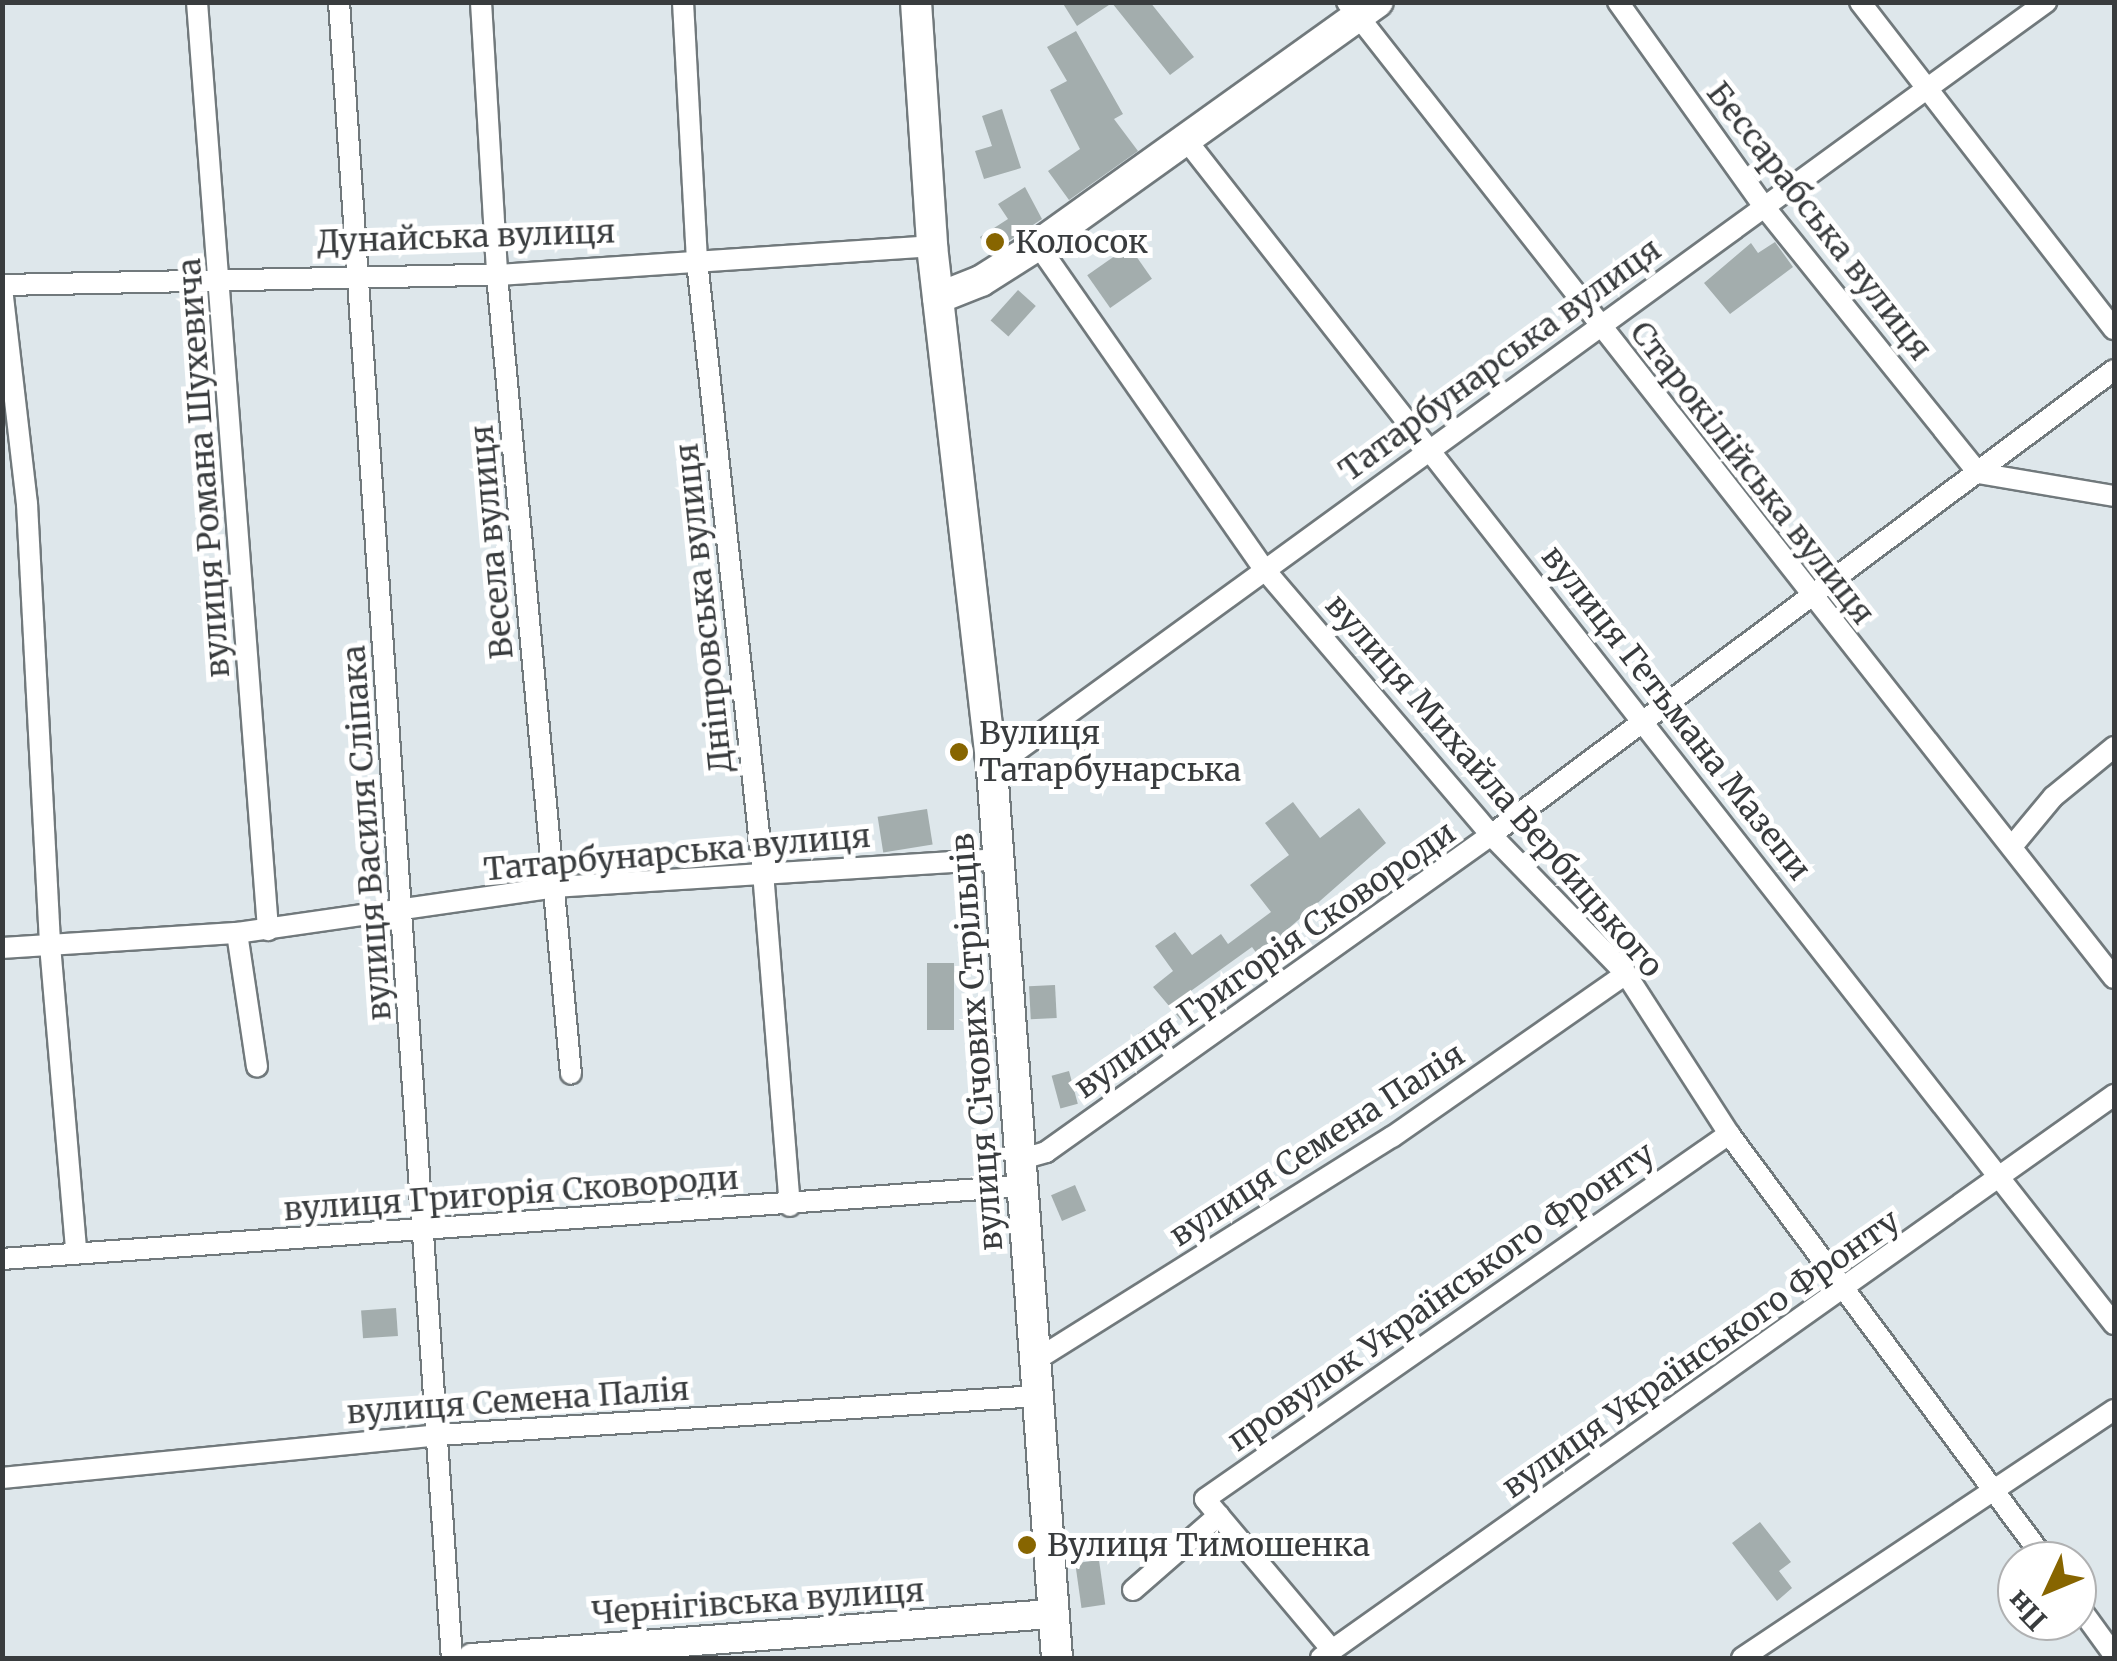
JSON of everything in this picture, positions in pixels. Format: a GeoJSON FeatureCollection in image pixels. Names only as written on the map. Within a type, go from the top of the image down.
{"type":"FeatureCollection","features":[{"type":"Feature","properties":{"kind":"main road","name":"вулиця Січових Стрільців"},"geometry":{"type":"LineString","coordinates":[[916,2],[932,246],[992,770],[1036,1360],[1050,1614],[1057,1658]]}},
{"type":"Feature","properties":{"kind":"main road"},"geometry":{"type":"LineString","coordinates":[[938,298],[981,282],[1038,245],[1187,141],[1361,7]]}},
{"type":"Feature","properties":{"kind":"street","name":"вулиця Романа Шухевича"},"geometry":{"type":"LineString","coordinates":[[198,2],[268,930]]}},
{"type":"Feature","properties":{"kind":"street","name":"вулиця Василя Сліпака"},"geometry":{"type":"LineString","coordinates":[[340,2],[452,1658]]}},
{"type":"Feature","properties":{"kind":"street","name":"Весела вулиця"},"geometry":{"type":"LineString","coordinates":[[480,2],[497,275],[571,1074]]}},
{"type":"Feature","properties":{"kind":"street","name":"Дніпровська вулиця"},"geometry":{"type":"LineString","coordinates":[[682,2],[697,262],[763,872],[790,1206]]}},
{"type":"Feature","properties":{"kind":"street","name":"Бессарабська вулиця"},"geometry":{"type":"LineString","coordinates":[[1618,2],[1762,204],[1978,473]]}},
{"type":"Feature","properties":{"kind":"street"},"geometry":{"type":"LineString","coordinates":[[1860,2],[1924,90],[2114,328]]}},
{"type":"Feature","properties":{"kind":"street","name":"Татарбунарська вулиця"},"geometry":{"type":"LineString","coordinates":[[992,770],[1428,447],[1600,328],[1762,204],[2046,2]]}},
{"type":"Feature","properties":{"kind":"street","name":"Старокілійська вулиця"},"geometry":{"type":"LineString","coordinates":[[1361,7],[1600,328],[1808,596],[2014,844],[2114,978]]}},
{"type":"Feature","properties":{"kind":"street","name":"вулиця Гетьмана Мазепи"},"geometry":{"type":"LineString","coordinates":[[1187,141],[2114,1324]]}},
{"type":"Feature","properties":{"kind":"street","name":"вулиця Михайла Вербицького"},"geometry":{"type":"LineString","coordinates":[[1038,245],[1264,569],[1491,835],[1626,974],[1728,1134],[2032,1541]]}},
{"type":"Feature","properties":{"kind":"street","name":"Дунайська вулиця"},"geometry":{"type":"LineString","coordinates":[[2,287],[497,275],[932,246]]}},
{"type":"Feature","properties":{"kind":"street"},"geometry":{"type":"LineString","coordinates":[[2,287],[27,504],[50,945],[76,1250]]}},
{"type":"Feature","properties":{"kind":"street","name":"вулиця Григорія Сковороди"},"geometry":{"type":"LineString","coordinates":[[2,1258],[76,1250],[790,1206],[1023,1173],[1046,1152],[1645,722],[2114,370]]}},
{"type":"Feature","properties":{"kind":"street"},"geometry":{"type":"LineString","coordinates":[[1978,473],[2114,496]]}},
{"type":"Feature","properties":{"kind":"street"},"geometry":{"type":"LineString","coordinates":[[2014,844],[2054,796],[2114,747]]}},
{"type":"Feature","properties":{"kind":"street","name":"Татарбунарська вулиця"},"geometry":{"type":"LineString","coordinates":[[2,948],[268,930],[402,913],[555,887],[998,859]]}},
{"type":"Feature","properties":{"kind":"street"},"geometry":{"type":"LineString","coordinates":[[236,933],[257,1067]]}},
{"type":"Feature","properties":{"kind":"street","name":"вулиця Семена Палія"},"geometry":{"type":"LineString","coordinates":[[1036,1360],[1392,1137],[1626,974]]}},
{"type":"Feature","properties":{"kind":"street","name":"вулиця Українського Фронту"},"geometry":{"type":"LineString","coordinates":[[1326,1654],[1845,1290],[2114,1095]]}},
{"type":"Feature","properties":{"kind":"street","name":"провулок Українського Фронту"},"geometry":{"type":"LineString","coordinates":[[1134,1590],[1218,1515],[1206,1500],[1285,1438],[1728,1134]]}},
{"type":"Feature","properties":{"kind":"street","name":"вулиця Семена Палія"},"geometry":{"type":"LineString","coordinates":[[2,1478],[438,1434],[1038,1396]]}},
{"type":"Feature","properties":{"kind":"street"},"geometry":{"type":"LineString","coordinates":[[1742,1658],[2114,1410]]}},
{"type":"Feature","properties":{"kind":"street"},"geometry":{"type":"LineString","coordinates":[[1218,1515],[1326,1654]]}},
{"type":"Feature","properties":{"kind":"street","name":"Чернігівська вулиця"},"geometry":{"type":"LineString","coordinates":[[472,1658],[1050,1614]]}},
{"type":"Feature","properties":{"kind":"street"},"geometry":{"type":"LineString","coordinates":[[2097,1632],[2114,1655]]}},
{"type":"Feature","properties":{"kind":"building"},"geometry":{"type":"Polygon","coordinates":[[[1062,2],[1150,2],[1194,57],[1170,75],[1112,3],[1077,26],[1062,2]]]}},
{"type":"Feature","properties":{"kind":"building"},"geometry":{"type":"Polygon","coordinates":[[[1076,31],[1123,114],[1114,119],[1138,151],[1069,200],[1048,171],[1080,149],[1050,90],[1067,81],[1047,47],[1076,31]]]}},
{"type":"Feature","properties":{"kind":"building"},"geometry":{"type":"Polygon","coordinates":[[[1002,109],[1021,168],[984,179],[975,151],[992,146],[982,116],[1002,109]]]}},
{"type":"Feature","properties":{"kind":"building"},"geometry":{"type":"Polygon","coordinates":[[[1025,187],[1042,219],[989,254],[980,237],[1008,219],[998,204],[1025,187]]]}},
{"type":"Feature","properties":{"kind":"building"},"geometry":{"type":"Polygon","coordinates":[[[1775,242],[1793,267],[1730,314],[1704,283],[1751,243],[1758,253],[1775,242]]]}},
{"type":"Feature","properties":{"kind":"building"},"geometry":{"type":"Polygon","coordinates":[[[1129,246],[1152,279],[1110,308],[1087,275],[1129,246]]]}},
{"type":"Feature","properties":{"kind":"building"},"geometry":{"type":"Polygon","coordinates":[[[1018,290],[1036,306],[1008,337],[991,320],[1018,290]]]}},
{"type":"Feature","properties":{"kind":"building"},"geometry":{"type":"Polygon","coordinates":[[[1293,802],[1320,838],[1359,808],[1386,843],[1257,954],[1252,947],[1188,993],[1199,1006],[1181,1020],[1153,987],[1173,971],[1155,946],[1175,932],[1192,955],[1221,934],[1228,944],[1271,912],[1250,885],[1289,855],[1265,823],[1293,802]]]}},
{"type":"Feature","properties":{"kind":"building"},"geometry":{"type":"Polygon","coordinates":[[[927,809],[933,845],[883,852],[878,817],[927,809]]]}},
{"type":"Feature","properties":{"kind":"building"},"geometry":{"type":"Polygon","coordinates":[[[927,963],[954,963],[954,1030],[927,1030],[927,963]]]}},
{"type":"Feature","properties":{"kind":"building"},"geometry":{"type":"Polygon","coordinates":[[[1055,985],[1057,1018],[1031,1019],[1029,986],[1055,985]]]}},
{"type":"Feature","properties":{"kind":"building"},"geometry":{"type":"Polygon","coordinates":[[[1145,1029],[1160,1050],[1134,1069],[1119,1048],[1145,1029]]]}},
{"type":"Feature","properties":{"kind":"building"},"geometry":{"type":"Polygon","coordinates":[[[1069,1071],[1078,1104],[1060,1109],[1052,1076],[1069,1071]]]}},
{"type":"Feature","properties":{"kind":"building"},"geometry":{"type":"Polygon","coordinates":[[[1075,1185],[1086,1211],[1062,1221],[1051,1195],[1075,1185]]]}},
{"type":"Feature","properties":{"kind":"building"},"geometry":{"type":"Polygon","coordinates":[[[396,1308],[398,1336],[363,1338],[361,1310],[396,1308]]]}},
{"type":"Feature","properties":{"kind":"building"},"geometry":{"type":"Polygon","coordinates":[[[1760,1522],[1791,1562],[1779,1571],[1792,1588],[1777,1601],[1732,1543],[1760,1522]]]}},
{"type":"Feature","properties":{"kind":"building"},"geometry":{"type":"Polygon","coordinates":[[[1099,1560],[1105,1605],[1081,1608],[1075,1563],[1099,1560]]]}},
{"type":"Feature","properties":{"kind":"place","name":"Колосок"},"geometry":{"type":"Point","coordinates":[995,242]}},
{"type":"Feature","properties":{"kind":"place","name":"Вулиця Татарбунарська"},"geometry":{"type":"Point","coordinates":[959,752]}},
{"type":"Feature","properties":{"kind":"place","name":"Вулиця Тимошенка"},"geometry":{"type":"Point","coordinates":[1027,1545]}}]}
